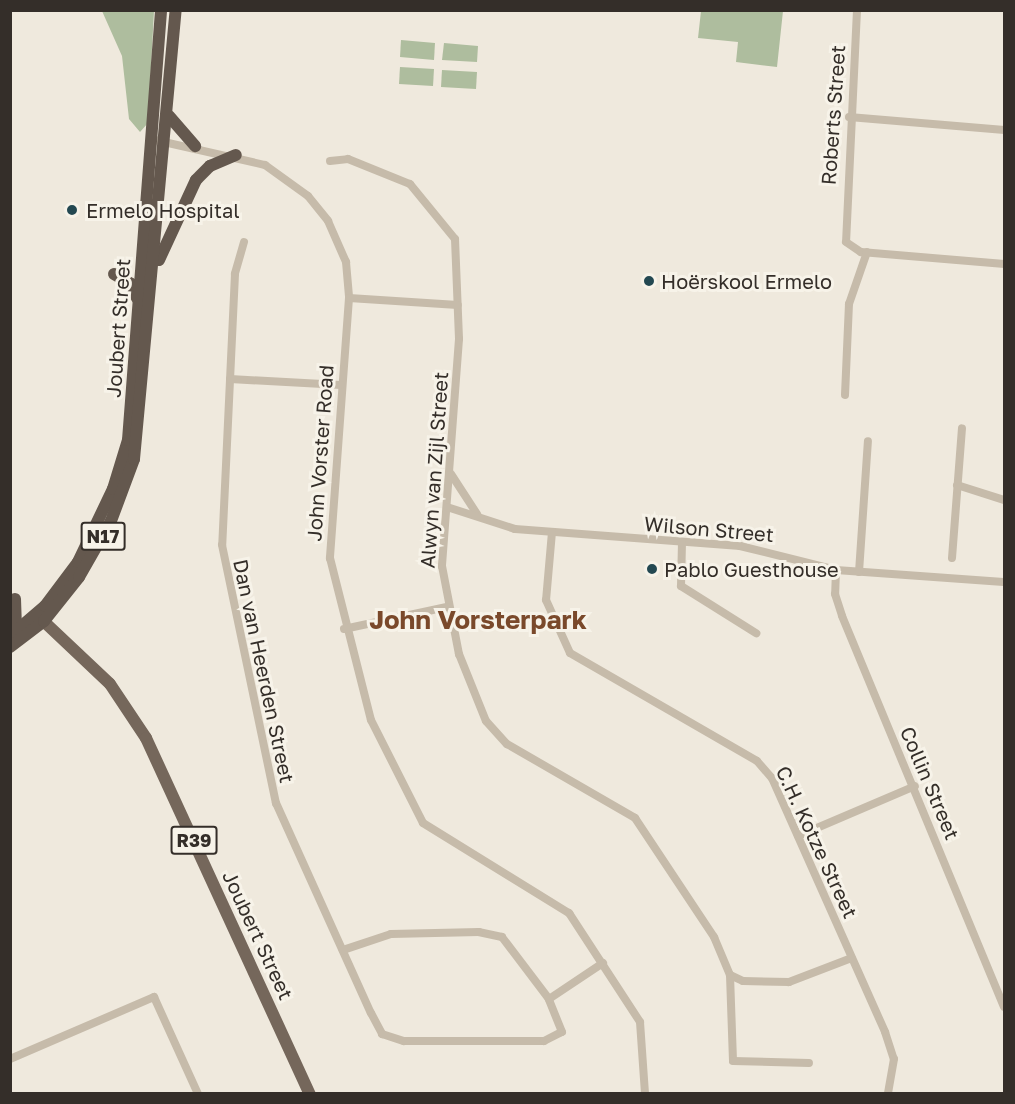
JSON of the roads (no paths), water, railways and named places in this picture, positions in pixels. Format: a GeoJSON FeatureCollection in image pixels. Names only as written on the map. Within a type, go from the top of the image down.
{"type":"FeatureCollection","features":[{"type":"Feature","properties":{"kind":"highway","name":"Joubert Street"},"geometry":{"type":"LineString","coordinates":[[40,618],[93,555],[129,476],[141,415],[156,267],[159,215],[161,10]]}},
{"type":"Feature","properties":{"kind":"highway","name":"Joubert Street"},"geometry":{"type":"LineString","coordinates":[[40,618],[78,562],[119,472],[130,430],[139,302],[160,141],[169,115],[176,10]]}},
{"type":"Feature","properties":{"kind":"highway"},"geometry":{"type":"LineString","coordinates":[[169,115],[195,146]]}},
{"type":"Feature","properties":{"kind":"highway"},"geometry":{"type":"LineString","coordinates":[[156,267],[187,196],[204,170],[236,155]]}},
{"type":"Feature","properties":{"kind":"highway"},"geometry":{"type":"LineString","coordinates":[[159,215],[187,196]]}},
{"type":"Feature","properties":{"kind":"highway"},"geometry":{"type":"LineString","coordinates":[[114,274],[131,284],[139,302]]}},
{"type":"Feature","properties":{"kind":"highway"},"geometry":{"type":"LineString","coordinates":[[13,634],[15,598]]}},
{"type":"Feature","properties":{"kind":"highway","name":"N17"},"geometry":{"type":"LineString","coordinates":[[13,634],[40,618]]}},
{"type":"Feature","properties":{"kind":"highway","name":"N17"},"geometry":{"type":"LineString","coordinates":[[10,647],[40,618]]}},
{"type":"Feature","properties":{"kind":"main road","name":"Joubert Street"},"geometry":{"type":"LineString","coordinates":[[40,618],[110,684],[146,738],[310,1094]]}},
{"type":"Feature","properties":{"kind":"street","name":"Roberts Street"},"geometry":{"type":"LineString","coordinates":[[857,10],[844,222],[846,242],[867,252]]}},
{"type":"Feature","properties":{"kind":"street"},"geometry":{"type":"LineString","coordinates":[[849,117],[1005,130]]}},
{"type":"Feature","properties":{"kind":"street","name":"John Vorster Road"},"geometry":{"type":"LineString","coordinates":[[160,141],[236,155],[278,172],[318,207],[339,241],[349,298],[329,543],[344,629],[371,720],[417,814],[438,834],[562,906],[603,963],[640,1022],[645,1094]]}},
{"type":"Feature","properties":{"kind":"street","name":"Alwyn van Zijl Street"},"geometry":{"type":"LineString","coordinates":[[330,161],[348,159],[422,193],[455,239],[458,305],[450,473],[442,566],[447,607],[467,681],[494,732],[635,818],[714,937],[730,975]]}},
{"type":"Feature","properties":{"kind":"street","name":"Dan van Heerden Street"},"geometry":{"type":"LineString","coordinates":[[244,242],[236,264],[221,507],[227,586],[270,787],[378,1029],[393,1040],[556,1039],[563,1027],[549,999],[512,944],[493,934],[391,933],[343,950]]}},
{"type":"Feature","properties":{"kind":"street"},"geometry":{"type":"LineString","coordinates":[[845,395],[852,290],[867,252],[1005,264]]}},
{"type":"Feature","properties":{"kind":"street"},"geometry":{"type":"LineString","coordinates":[[349,298],[458,305]]}},
{"type":"Feature","properties":{"kind":"street"},"geometry":{"type":"LineString","coordinates":[[230,379],[341,385]]}},
{"type":"Feature","properties":{"kind":"street"},"geometry":{"type":"LineString","coordinates":[[952,558],[962,428]]}},
{"type":"Feature","properties":{"kind":"street"},"geometry":{"type":"LineString","coordinates":[[859,572],[868,441]]}},
{"type":"Feature","properties":{"kind":"street"},"geometry":{"type":"LineString","coordinates":[[450,473],[478,516]]}},
{"type":"Feature","properties":{"kind":"street"},"geometry":{"type":"LineString","coordinates":[[957,485],[1005,500]]}},
{"type":"Feature","properties":{"kind":"street","name":"Wilson Street"},"geometry":{"type":"LineString","coordinates":[[447,507],[507,528],[769,550],[836,570],[1005,582]]}},
{"type":"Feature","properties":{"kind":"street","name":"C.H. Kotze Street"},"geometry":{"type":"LineString","coordinates":[[552,532],[546,600],[570,653],[757,760],[772,778],[891,1050],[888,1093]]}},
{"type":"Feature","properties":{"kind":"street"},"geometry":{"type":"LineString","coordinates":[[682,542],[681,586],[756,633]]}},
{"type":"Feature","properties":{"kind":"street","name":"Collin Street"},"geometry":{"type":"LineString","coordinates":[[836,570],[837,605],[915,786],[1005,1007]]}},
{"type":"Feature","properties":{"kind":"street"},"geometry":{"type":"LineString","coordinates":[[344,629],[447,607]]}},
{"type":"Feature","properties":{"kind":"street"},"geometry":{"type":"LineString","coordinates":[[798,836],[915,786]]}},
{"type":"Feature","properties":{"kind":"street"},"geometry":{"type":"LineString","coordinates":[[809,1063],[732,1059],[730,975],[748,982],[789,982],[852,958]]}},
{"type":"Feature","properties":{"kind":"street"},"geometry":{"type":"LineString","coordinates":[[549,999],[603,963]]}},
{"type":"Feature","properties":{"kind":"street"},"geometry":{"type":"LineString","coordinates":[[10,1059],[154,997],[198,1094]]}},
{"type":"Feature","properties":{"kind":"place","name":"Ermelo Hospital"},"geometry":{"type":"Point","coordinates":[72,210]}},
{"type":"Feature","properties":{"kind":"place","name":"Hoërskool Ermelo"},"geometry":{"type":"Point","coordinates":[649,281]}},
{"type":"Feature","properties":{"kind":"place","name":"Pablo Guesthouse"},"geometry":{"type":"Point","coordinates":[652,569]}},
{"type":"Feature","properties":{"kind":"district","name":"John Vorsterpark"},"geometry":{"type":"Point","coordinates":[478,620]}}]}
